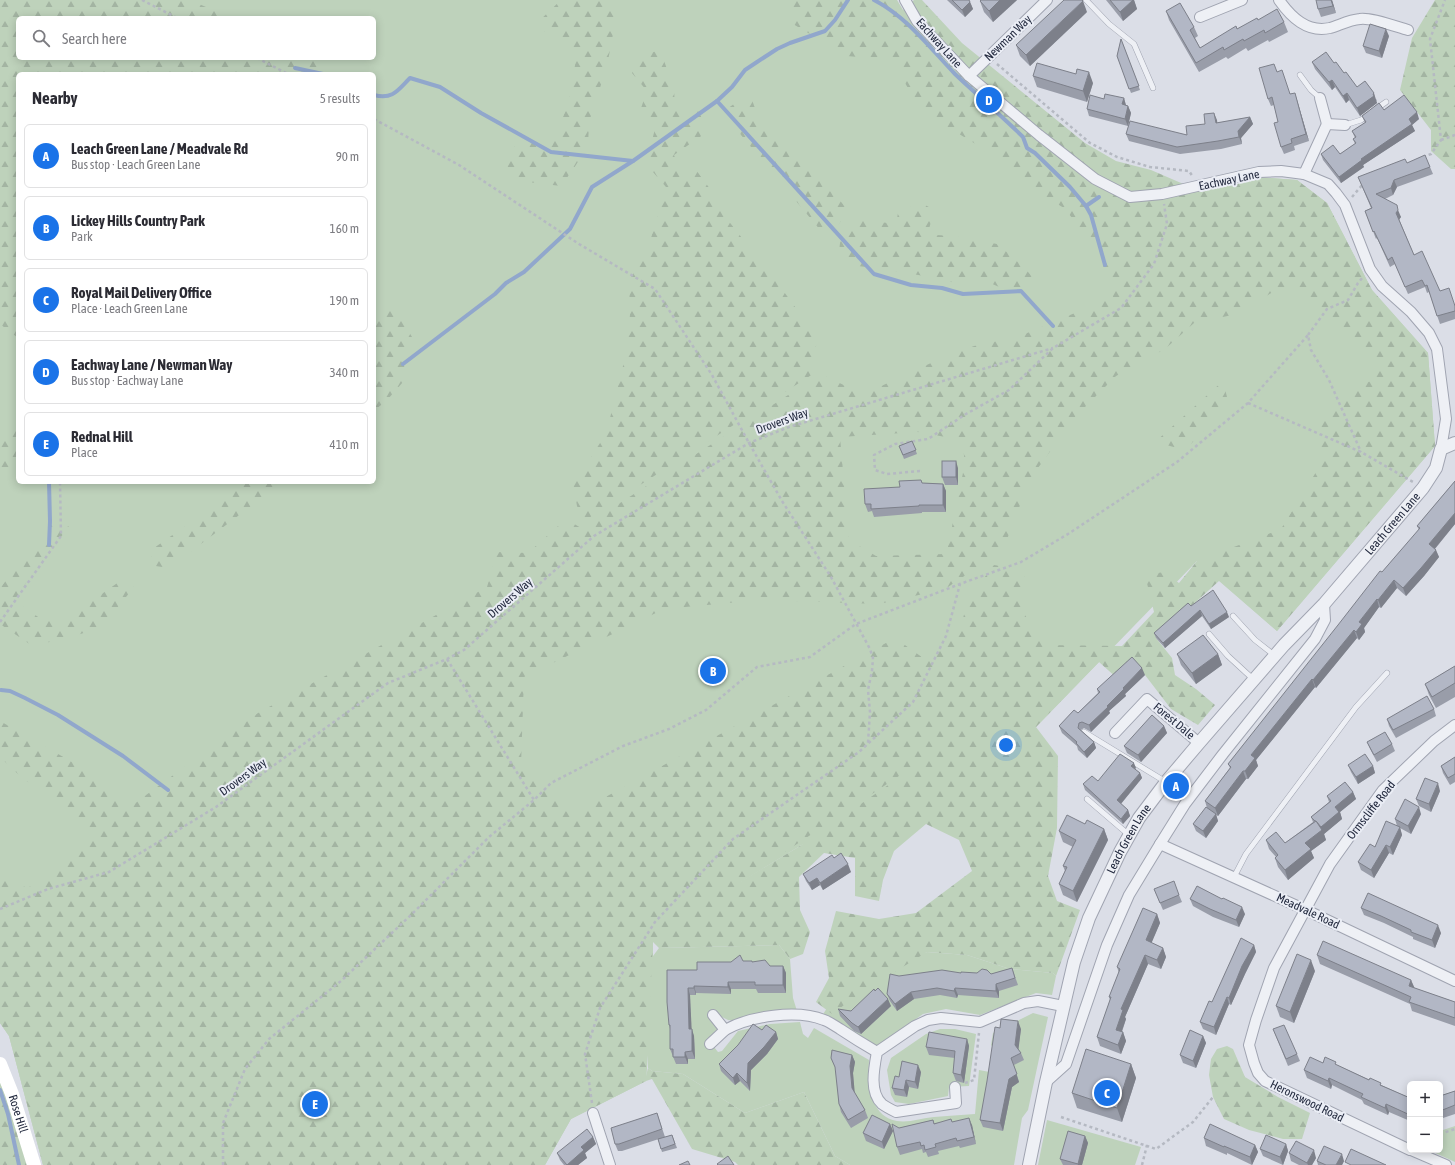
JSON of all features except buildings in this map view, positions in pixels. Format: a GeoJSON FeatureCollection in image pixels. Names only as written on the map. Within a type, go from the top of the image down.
{"type":"FeatureCollection","features":[{"type":"Feature","properties":{"kind":"main road","name":"Rose Hill"},"geometry":{"type":"LineString","coordinates":[[0,1064],[12,1094],[34,1165]]}},
{"type":"Feature","properties":{"kind":"street","name":"Eachway Lane"},"geometry":{"type":"LineString","coordinates":[[904,0],[917,21],[969,76],[1039,135],[1095,179],[1130,198],[1162,194],[1259,172],[1281,171],[1304,174],[1328,184],[1345,205],[1370,269],[1382,286],[1411,312],[1429,333],[1438,349],[1446,419],[1441,449]]}},
{"type":"Feature","properties":{"kind":"street","name":"Newman Way"},"geometry":{"type":"LineString","coordinates":[[969,76],[1048,0]]}},
{"type":"Feature","properties":{"kind":"street"},"geometry":{"type":"LineString","coordinates":[[1200,17],[1242,0]]}},
{"type":"Feature","properties":{"kind":"street"},"geometry":{"type":"LineString","coordinates":[[1279,0],[1289,14],[1310,28],[1319,30],[1361,19],[1408,30]]}},
{"type":"Feature","properties":{"kind":"street"},"geometry":{"type":"LineString","coordinates":[[1304,174],[1327,124],[1320,98]]}},
{"type":"Feature","properties":{"kind":"street"},"geometry":{"type":"LineString","coordinates":[[1327,124],[1345,125]]}},
{"type":"Feature","properties":{"kind":"street"},"geometry":{"type":"LineString","coordinates":[[1441,449],[1455,444]]}},
{"type":"Feature","properties":{"kind":"street","name":"Leach Green Lane"},"geometry":{"type":"LineString","coordinates":[[1029,1165],[1046,1082],[1074,962],[1089,918],[1138,818],[1166,782],[1274,656],[1324,604],[1423,488],[1436,468],[1441,449]]}},
{"type":"Feature","properties":{"kind":"street"},"geometry":{"type":"LineString","coordinates":[[1046,1082],[1066,1064],[1107,945],[1129,895],[1185,804],[1315,639],[1325,620],[1324,604]]}},
{"type":"Feature","properties":{"kind":"street","name":"Forest Dale"},"geometry":{"type":"LineString","coordinates":[[1115,733],[1147,699],[1199,743]]}},
{"type":"Feature","properties":{"kind":"street","name":"Ormscliffe Road"},"geometry":{"type":"LineString","coordinates":[[1306,910],[1330,864],[1382,790],[1434,741],[1455,725]]}},
{"type":"Feature","properties":{"kind":"street","name":"Meadvale Road"},"geometry":{"type":"LineString","coordinates":[[1160,844],[1306,910],[1455,981]]}},
{"type":"Feature","properties":{"kind":"street","name":"Heronswood Road"},"geometry":{"type":"LineString","coordinates":[[1306,910],[1274,968],[1266,990],[1249,1044],[1254,1063],[1265,1082],[1407,1149]]}},
{"type":"Feature","properties":{"kind":"street"},"geometry":{"type":"LineString","coordinates":[[955,1086],[956,1103],[896,1112],[882,1104],[872,1082],[877,1052],[915,1026],[928,1020],[941,1018],[980,1022],[1024,1003],[1038,1001],[1063,1006]]}},
{"type":"Feature","properties":{"kind":"street"},"geometry":{"type":"LineString","coordinates":[[713,1015],[725,1030]]}},
{"type":"Feature","properties":{"kind":"street"},"geometry":{"type":"LineString","coordinates":[[710,1044],[725,1030],[737,1023],[768,1016],[798,1015],[825,1020],[877,1052]]}},
{"type":"Feature","properties":{"kind":"street"},"geometry":{"type":"LineString","coordinates":[[593,1113],[610,1165]]}},
{"type":"Feature","properties":{"kind":"street","name":"Heronswood Road"},"geometry":{"type":"LineString","coordinates":[[1417,1153],[1446,1165]]}},
{"type":"Feature","properties":{"kind":"lane"},"geometry":{"type":"LineString","coordinates":[[1086,0],[1109,24],[1134,44],[1153,88]]}},
{"type":"Feature","properties":{"kind":"lane"},"geometry":{"type":"LineString","coordinates":[[1300,75],[1311,90],[1320,98]]}},
{"type":"Feature","properties":{"kind":"lane"},"geometry":{"type":"LineString","coordinates":[[1345,125],[1361,120],[1386,102]]}},
{"type":"Feature","properties":{"kind":"lane"},"geometry":{"type":"LineString","coordinates":[[1233,616],[1254,640],[1274,656]]}},
{"type":"Feature","properties":{"kind":"lane"},"geometry":{"type":"LineString","coordinates":[[1209,634],[1228,656],[1254,680]]}},
{"type":"Feature","properties":{"kind":"lane"},"geometry":{"type":"LineString","coordinates":[[1234,877],[1246,854],[1351,714],[1387,673]]}},
{"type":"Feature","properties":{"kind":"lane"},"geometry":{"type":"LineString","coordinates":[[1084,732],[1166,782]]}},
{"type":"Feature","properties":{"kind":"lane"},"geometry":{"type":"LineString","coordinates":[[1087,799],[1129,836]]}},
{"type":"Feature","properties":{"kind":"path"},"geometry":{"type":"LineString","coordinates":[[142,0],[173,16]]}},
{"type":"Feature","properties":{"kind":"path"},"geometry":{"type":"LineString","coordinates":[[1441,140],[1430,39],[1445,0]]}},
{"type":"Feature","properties":{"kind":"path"},"geometry":{"type":"LineString","coordinates":[[989,57],[1090,142],[1117,157],[1150,167],[1189,171],[1199,186]]}},
{"type":"Feature","properties":{"kind":"path"},"geometry":{"type":"LineString","coordinates":[[260,60],[284,72]]}},
{"type":"Feature","properties":{"kind":"path"},"geometry":{"type":"LineString","coordinates":[[376,120],[459,165],[560,232],[655,289],[712,375],[782,501],[831,577],[870,649],[873,658],[868,690],[870,712],[868,743]]}},
{"type":"Feature","properties":{"kind":"path"},"geometry":{"type":"LineString","coordinates":[[1417,159],[1431,154],[1441,140],[1455,135]]}},
{"type":"Feature","properties":{"kind":"path"},"geometry":{"type":"LineString","coordinates":[[1345,205],[1364,183]]}},
{"type":"Feature","properties":{"kind":"path"},"geometry":{"type":"LineString","coordinates":[[920,471],[887,474],[875,470],[874,455],[896,444],[928,439],[966,414],[1009,390],[1053,348],[1121,308],[1154,264],[1168,224],[1162,194]]}},
{"type":"Feature","properties":{"kind":"path"},"geometry":{"type":"LineString","coordinates":[[223,1165],[223,1123],[245,1069],[268,1039],[341,981],[412,914],[489,837],[534,800],[551,783],[623,746],[670,729],[706,710],[757,667],[810,657],[856,624],[1021,562],[1068,534],[1178,462],[1248,403],[1308,335],[1327,309],[1348,300],[1358,283],[1370,269]]}},
{"type":"Feature","properties":{"kind":"path"},"geometry":{"type":"LineString","coordinates":[[1308,335],[1311,350],[1329,380],[1361,452]]}},
{"type":"Feature","properties":{"kind":"path","name":"Drovers Way"},"geometry":{"type":"LineString","coordinates":[[0,909],[48,889],[109,872],[216,807],[388,683],[447,659],[464,650],[594,536],[749,443],[789,427],[1053,348]]}},
{"type":"Feature","properties":{"kind":"path"},"geometry":{"type":"LineString","coordinates":[[1248,403],[1361,452],[1423,488]]}},
{"type":"Feature","properties":{"kind":"path"},"geometry":{"type":"LineString","coordinates":[[0,622],[61,536],[60,484]]}},
{"type":"Feature","properties":{"kind":"path"},"geometry":{"type":"LineString","coordinates":[[593,1113],[585,1054],[600,1008],[655,922],[733,838],[859,752],[913,702],[946,636],[960,584]]}},
{"type":"Feature","properties":{"kind":"path"},"geometry":{"type":"LineString","coordinates":[[447,659],[534,800]]}},
{"type":"Feature","properties":{"kind":"path"},"geometry":{"type":"LineString","coordinates":[[955,1086],[974,1080],[980,1022]]}},
{"type":"Feature","properties":{"kind":"path"},"geometry":{"type":"LineString","coordinates":[[1061,1117],[1156,1149],[1193,1122],[1213,1097]]}},
{"type":"Feature","properties":{"kind":"path"},"geometry":{"type":"LineString","coordinates":[[1443,1133],[1455,1129]]}},
{"type":"Feature","properties":{"kind":"path"},"geometry":{"type":"LineString","coordinates":[[1142,1165],[1147,1146]]}},
{"type":"Feature","properties":{"kind":"green space"},"geometry":{"type":"Polygon","coordinates":[[[0,0],[866,0],[1125,227],[1256,177],[1297,180],[1327,203],[1372,290],[1428,353],[1435,446],[1277,631],[1197,561],[1036,727],[800,846],[726,891],[653,942],[653,956],[659,948],[779,945],[790,959],[793,998],[797,1011],[736,1021],[728,1020],[720,1016],[717,1019],[717,1034],[714,1047],[718,1052],[722,1051],[738,1031],[770,1024],[800,1022],[803,1034],[808,1038],[814,1028],[869,1060],[870,1088],[876,1106],[881,1113],[888,1118],[897,1121],[975,1114],[979,1070],[995,1073],[997,1051],[991,1045],[993,1033],[1033,1013],[1048,1017],[1028,1110],[1022,1118],[1014,1165],[850,1165],[835,1156],[804,1092],[745,1113],[683,1074],[652,1071],[648,1068],[648,1055],[646,1081],[571,1119],[545,1165],[43,1165],[9,1036],[0,1023],[0,0]]]}},
{"type":"Feature","properties":{"kind":"green space"},"geometry":{"type":"Polygon","coordinates":[[[0,0],[190,0],[226,16],[16,16],[16,60],[327,60],[318,72],[16,72],[16,336],[0,324],[0,0]]]}},
{"type":"Feature","properties":{"kind":"green space"},"geometry":{"type":"Polygon","coordinates":[[[561,0],[603,0],[617,13],[607,66],[589,122],[588,146],[561,186],[511,180],[506,161],[518,140],[552,146],[568,104],[577,54],[566,39],[545,32],[538,22],[561,0]]]}},
{"type":"Feature","properties":{"kind":"green space"},"geometry":{"type":"Polygon","coordinates":[[[787,0],[897,0],[903,10],[914,0],[922,0],[962,43],[1085,143],[1116,161],[1151,170],[1195,189],[1239,184],[1256,177],[1297,180],[1327,203],[1372,290],[1428,353],[1435,446],[1277,631],[1219,581],[1156,638],[1172,658],[1175,675],[1196,689],[1215,705],[1198,725],[1171,709],[1145,675],[1134,664],[1118,679],[1099,662],[1036,727],[1058,756],[1057,828],[1048,876],[1057,901],[1080,910],[1056,976],[1053,973],[1010,969],[967,955],[927,952],[859,994],[832,1014],[816,1002],[829,978],[825,951],[836,911],[879,919],[916,913],[972,871],[959,840],[926,824],[894,851],[883,880],[879,901],[855,896],[855,858],[824,853],[799,877],[800,910],[810,932],[803,954],[790,959],[779,945],[659,948],[653,942],[646,1076],[648,1068],[652,1071],[683,1074],[745,1113],[804,1092],[835,1156],[850,1165],[738,1165],[735,1162],[692,1149],[652,1079],[571,1119],[545,1165],[43,1165],[9,1036],[0,1023],[0,878],[28,888],[142,798],[258,713],[487,587],[497,552],[528,553],[566,519],[581,528],[821,374],[856,391],[877,388],[931,363],[974,346],[1020,336],[1113,297],[1098,250],[1064,208],[1016,179],[979,146],[921,111],[892,60],[847,56],[793,24],[787,0]],[[1288,287],[1273,292],[1237,314],[1194,323],[1165,349],[1116,376],[1075,417],[1030,479],[1003,550],[945,589],[879,604],[760,600],[664,609],[524,677],[521,765],[571,816],[895,638],[926,660],[959,634],[968,599],[994,565],[1025,570],[1022,610],[1043,645],[1122,646],[1154,612],[1145,575],[1164,572],[1179,583],[1197,561],[1281,529],[1321,464],[1320,419],[1355,385],[1376,380],[1375,368],[1352,334],[1288,287]],[[918,432],[840,437],[849,540],[876,556],[946,554],[946,556],[965,463],[962,440],[918,432]],[[959,736],[740,882],[800,846],[959,736]]]}},
{"type":"Feature","properties":{"kind":"green space"},"geometry":{"type":"Polygon","coordinates":[[[1435,0],[1455,0],[1455,169],[1451,169],[1431,151],[1431,130],[1400,90],[1412,38],[1435,0]]]}},
{"type":"Feature","properties":{"kind":"green space"},"geometry":{"type":"Polygon","coordinates":[[[660,50],[674,88],[675,110],[698,108],[707,132],[674,155],[680,171],[696,170],[713,193],[727,219],[779,285],[817,337],[813,374],[584,521],[577,506],[573,484],[606,434],[627,350],[630,314],[629,280],[646,255],[666,187],[646,164],[656,125],[640,111],[647,91],[632,73],[643,55],[660,50]]]}},
{"type":"Feature","properties":{"kind":"green space"},"geometry":{"type":"Polygon","coordinates":[[[742,98],[752,100],[759,119],[849,210],[838,225],[821,231],[741,135],[727,109],[742,98]]]}},
{"type":"Feature","properties":{"kind":"green space"},"geometry":{"type":"Polygon","coordinates":[[[920,202],[934,210],[928,233],[997,244],[1012,256],[1032,276],[1028,290],[1020,296],[981,279],[960,284],[930,277],[858,266],[839,252],[841,234],[860,215],[880,222],[896,224],[898,213],[920,202]]]}},
{"type":"Feature","properties":{"kind":"green space"},"geometry":{"type":"Polygon","coordinates":[[[387,308],[399,315],[412,337],[403,382],[388,399],[376,409],[376,314],[387,308]]]}},
{"type":"Feature","properties":{"kind":"green space"},"geometry":{"type":"Polygon","coordinates":[[[1223,381],[1229,405],[1185,450],[1155,442],[1223,381]]]}},
{"type":"Feature","properties":{"kind":"green space"},"geometry":{"type":"Polygon","coordinates":[[[16,430],[16,464],[0,477],[0,444],[16,430]]]}},
{"type":"Feature","properties":{"kind":"green space"},"geometry":{"type":"Polygon","coordinates":[[[245,484],[280,484],[169,568],[149,565],[154,548],[245,484]]]}},
{"type":"Feature","properties":{"kind":"green space"},"geometry":{"type":"Polygon","coordinates":[[[58,517],[69,527],[27,579],[18,603],[41,619],[60,621],[123,579],[134,587],[102,627],[62,640],[31,645],[0,624],[0,588],[58,517]]]}},
{"type":"Feature","properties":{"kind":"green space"},"geometry":{"type":"Polygon","coordinates":[[[0,721],[102,779],[124,802],[91,832],[19,775],[0,757],[0,721]]]}},
{"type":"Feature","properties":{"kind":"green space"},"geometry":{"type":"Polygon","coordinates":[[[927,952],[967,955],[1010,969],[1053,973],[1056,976],[1052,995],[1036,993],[980,1015],[946,1009],[923,1014],[876,1047],[822,1016],[840,987],[927,952]]]}},
{"type":"Feature","properties":{"kind":"green space"},"geometry":{"type":"Polygon","coordinates":[[[940,1029],[955,1029],[976,1034],[969,1086],[949,1087],[948,1096],[909,1104],[895,1102],[891,1095],[887,1070],[891,1058],[926,1034],[940,1029]]]}},
{"type":"Feature","properties":{"kind":"green space"},"geometry":{"type":"Polygon","coordinates":[[[1227,1046],[1233,1049],[1245,1077],[1278,1097],[1310,1113],[1302,1139],[1283,1139],[1249,1130],[1224,1119],[1213,1097],[1209,1075],[1211,1059],[1217,1049],[1227,1046]]]}},
{"type":"Feature","properties":{"kind":"green space"},"geometry":{"type":"Polygon","coordinates":[[[0,1079],[28,1165],[0,1165],[0,1079]]]}},
{"type":"Feature","properties":{"kind":"green space"},"geometry":{"type":"Polygon","coordinates":[[[1047,1120],[1141,1147],[1135,1165],[1038,1165],[1047,1120]]]}},
{"type":"Feature","properties":{"kind":"green space"},"geometry":{"type":"Polygon","coordinates":[[[1455,1126],[1455,1162],[1436,1153],[1443,1153],[1443,1130],[1455,1126]]]}},
{"type":"Feature","properties":{"kind":"waterway"},"geometry":{"type":"LineString","coordinates":[[403,364],[495,294],[506,283],[524,272],[570,229],[592,187],[633,161],[717,101],[732,87],[745,70],[777,49],[825,31],[835,20],[848,0]]}},
{"type":"Feature","properties":{"kind":"waterway"},"geometry":{"type":"LineString","coordinates":[[874,0],[886,7],[908,24],[955,74],[1023,137],[1027,148],[1035,153],[1070,187],[1086,206],[1091,215],[1105,265]]}},
{"type":"Feature","properties":{"kind":"waterway"},"geometry":{"type":"LineString","coordinates":[[295,68],[314,72]]}},
{"type":"Feature","properties":{"kind":"waterway"},"geometry":{"type":"LineString","coordinates":[[376,95],[386,96],[395,93],[410,78],[440,87],[481,113],[551,152],[633,161]]}},
{"type":"Feature","properties":{"kind":"waterway"},"geometry":{"type":"LineString","coordinates":[[717,101],[874,274],[911,285],[942,288],[963,294],[1021,291],[1053,326]]}},
{"type":"Feature","properties":{"kind":"waterway"},"geometry":{"type":"LineString","coordinates":[[1086,206],[1099,197]]}},
{"type":"Feature","properties":{"kind":"waterway"},"geometry":{"type":"LineString","coordinates":[[49,484],[49,545]]}},
{"type":"Feature","properties":{"kind":"waterway"},"geometry":{"type":"LineString","coordinates":[[1,690],[10,691],[58,715],[123,756],[168,790]]}},
{"type":"Feature","properties":{"kind":"waterway"},"geometry":{"type":"LineString","coordinates":[[0,1090],[8,1114],[19,1165]]}},
{"type":"Feature","properties":{"kind":"place","name":"Eachway Lane / Newman Way"},"geometry":{"type":"Point","coordinates":[989,100]}},
{"type":"Feature","properties":{"kind":"place","name":"Lickey Hills Country Park"},"geometry":{"type":"Point","coordinates":[713,671]}},
{"type":"Feature","properties":{"kind":"place","name":"Leach Green Lane / Meadvale Rd"},"geometry":{"type":"Point","coordinates":[1176,786]}},
{"type":"Feature","properties":{"kind":"place","name":"Royal Mail Delivery Office"},"geometry":{"type":"Point","coordinates":[1107,1093]}},
{"type":"Feature","properties":{"kind":"place","name":"Rednal Hill"},"geometry":{"type":"Point","coordinates":[315,1104]}}]}
